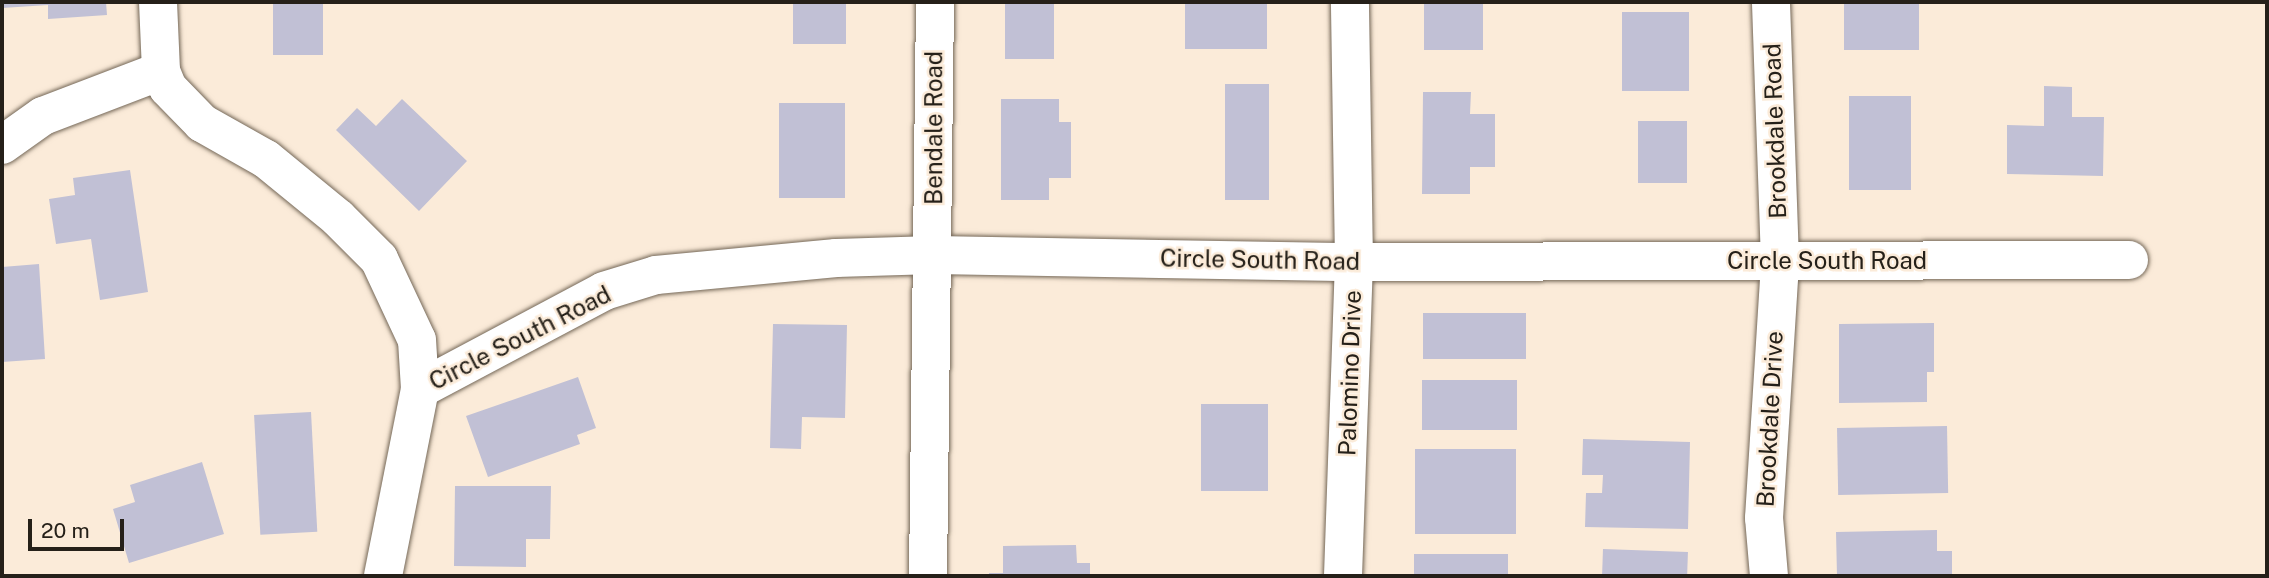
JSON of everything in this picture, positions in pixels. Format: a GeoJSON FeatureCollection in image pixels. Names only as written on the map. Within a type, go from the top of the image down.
{"type":"FeatureCollection","features":[{"type":"Feature","properties":{"kind":"street"},"geometry":{"type":"LineString","coordinates":[[158,2],[161,71],[168,88],[202,123],[266,159],[338,218],[379,259],[417,340],[420,389],[383,576]]}},
{"type":"Feature","properties":{"kind":"street","name":"Bendale Road"},"geometry":{"type":"LineString","coordinates":[[928,576],[935,2]]}},
{"type":"Feature","properties":{"kind":"street","name":"Palomino Drive"},"geometry":{"type":"LineString","coordinates":[[1343,576],[1354,262],[1350,2]]}},
{"type":"Feature","properties":{"kind":"street","name":"Brookdale Road"},"geometry":{"type":"LineString","coordinates":[[1771,2],[1780,261]]}},
{"type":"Feature","properties":{"kind":"street"},"geometry":{"type":"LineString","coordinates":[[2,145],[43,116],[161,71]]}},
{"type":"Feature","properties":{"kind":"street","name":"Circle South Road"},"geometry":{"type":"LineString","coordinates":[[420,389],[604,291],[656,275],[934,255],[1354,262],[2129,260]]}},
{"type":"Feature","properties":{"kind":"street","name":"Brookdale Drive"},"geometry":{"type":"LineString","coordinates":[[1769,576],[1764,517],[1780,261]]}},
{"type":"Feature","properties":{"kind":"building"},"geometry":{"type":"Polygon","coordinates":[[[2,2],[106,2],[107,15],[48,19],[48,5],[2,8],[2,2]]]}},
{"type":"Feature","properties":{"kind":"building"},"geometry":{"type":"Polygon","coordinates":[[[273,2],[323,2],[323,55],[273,55],[273,2]]]}},
{"type":"Feature","properties":{"kind":"building"},"geometry":{"type":"Polygon","coordinates":[[[793,2],[846,2],[846,44],[793,44],[793,2]]]}},
{"type":"Feature","properties":{"kind":"building"},"geometry":{"type":"Polygon","coordinates":[[[1005,2],[1054,2],[1054,59],[1005,59],[1005,2]]]}},
{"type":"Feature","properties":{"kind":"building"},"geometry":{"type":"Polygon","coordinates":[[[1185,2],[1267,2],[1267,49],[1185,49],[1185,2]]]}},
{"type":"Feature","properties":{"kind":"building"},"geometry":{"type":"Polygon","coordinates":[[[1424,2],[1483,2],[1483,50],[1424,50],[1424,2]]]}},
{"type":"Feature","properties":{"kind":"building"},"geometry":{"type":"Polygon","coordinates":[[[1844,2],[1919,2],[1919,50],[1844,50],[1844,2]]]}},
{"type":"Feature","properties":{"kind":"building"},"geometry":{"type":"Polygon","coordinates":[[[1622,12],[1689,12],[1689,91],[1622,91],[1622,12]]]}},
{"type":"Feature","properties":{"kind":"building"},"geometry":{"type":"Polygon","coordinates":[[[1225,84],[1269,84],[1269,200],[1225,200],[1225,84]]]}},
{"type":"Feature","properties":{"kind":"building"},"geometry":{"type":"Polygon","coordinates":[[[2044,86],[2072,87],[2072,117],[2104,117],[2103,176],[2007,174],[2007,125],[2044,126],[2044,86]]]}},
{"type":"Feature","properties":{"kind":"building"},"geometry":{"type":"Polygon","coordinates":[[[1423,92],[1471,92],[1470,114],[1495,114],[1495,167],[1470,167],[1470,194],[1422,194],[1423,92]]]}},
{"type":"Feature","properties":{"kind":"building"},"geometry":{"type":"Polygon","coordinates":[[[1849,96],[1911,96],[1911,190],[1849,190],[1849,96]]]}},
{"type":"Feature","properties":{"kind":"building"},"geometry":{"type":"Polygon","coordinates":[[[402,99],[467,161],[419,211],[336,130],[357,108],[376,126],[402,99]]]}},
{"type":"Feature","properties":{"kind":"building"},"geometry":{"type":"Polygon","coordinates":[[[1001,99],[1059,99],[1059,122],[1071,122],[1071,178],[1049,178],[1049,200],[1001,200],[1001,99]]]}},
{"type":"Feature","properties":{"kind":"building"},"geometry":{"type":"Polygon","coordinates":[[[779,103],[845,103],[845,198],[779,198],[779,103]]]}},
{"type":"Feature","properties":{"kind":"building"},"geometry":{"type":"Polygon","coordinates":[[[1638,121],[1687,121],[1687,183],[1638,183],[1638,121]]]}},
{"type":"Feature","properties":{"kind":"building"},"geometry":{"type":"Polygon","coordinates":[[[130,170],[148,292],[100,300],[91,239],[56,244],[49,199],[75,195],[73,178],[130,170]]]}},
{"type":"Feature","properties":{"kind":"building"},"geometry":{"type":"Polygon","coordinates":[[[39,264],[45,359],[2,362],[2,267],[39,264]]]}},
{"type":"Feature","properties":{"kind":"building"},"geometry":{"type":"Polygon","coordinates":[[[1423,313],[1526,313],[1526,359],[1423,359],[1423,313]]]}},
{"type":"Feature","properties":{"kind":"building"},"geometry":{"type":"Polygon","coordinates":[[[1934,323],[1934,372],[1927,372],[1927,402],[1839,403],[1839,324],[1934,323]]]}},
{"type":"Feature","properties":{"kind":"building"},"geometry":{"type":"Polygon","coordinates":[[[773,324],[847,325],[845,418],[802,417],[801,449],[770,448],[773,324]]]}},
{"type":"Feature","properties":{"kind":"building"},"geometry":{"type":"Polygon","coordinates":[[[578,377],[596,428],[577,435],[580,444],[488,477],[466,416],[578,377]]]}},
{"type":"Feature","properties":{"kind":"building"},"geometry":{"type":"Polygon","coordinates":[[[1422,380],[1517,380],[1517,430],[1422,430],[1422,380]]]}},
{"type":"Feature","properties":{"kind":"building"},"geometry":{"type":"Polygon","coordinates":[[[1201,404],[1268,404],[1268,491],[1201,491],[1201,404]]]}},
{"type":"Feature","properties":{"kind":"building"},"geometry":{"type":"Polygon","coordinates":[[[311,412],[317,532],[260,535],[254,415],[311,412]]]}},
{"type":"Feature","properties":{"kind":"building"},"geometry":{"type":"Polygon","coordinates":[[[1947,426],[1948,493],[1838,495],[1837,428],[1947,426]]]}},
{"type":"Feature","properties":{"kind":"building"},"geometry":{"type":"Polygon","coordinates":[[[1583,439],[1690,442],[1688,529],[1585,527],[1586,493],[1602,493],[1603,475],[1582,475],[1583,439]]]}},
{"type":"Feature","properties":{"kind":"building"},"geometry":{"type":"Polygon","coordinates":[[[1415,449],[1516,449],[1516,534],[1415,534],[1415,449]]]}},
{"type":"Feature","properties":{"kind":"building"},"geometry":{"type":"Polygon","coordinates":[[[202,462],[224,534],[129,563],[113,509],[135,502],[130,485],[202,462]]]}},
{"type":"Feature","properties":{"kind":"building"},"geometry":{"type":"Polygon","coordinates":[[[455,486],[551,486],[550,539],[526,539],[526,567],[454,566],[455,486]]]}},
{"type":"Feature","properties":{"kind":"building"},"geometry":{"type":"Polygon","coordinates":[[[1937,530],[1937,551],[1952,551],[1952,576],[1837,576],[1836,532],[1937,530]]]}},
{"type":"Feature","properties":{"kind":"building"},"geometry":{"type":"Polygon","coordinates":[[[1076,545],[1077,563],[1090,563],[1090,576],[989,576],[989,573],[1003,573],[1003,546],[1076,545]]]}},
{"type":"Feature","properties":{"kind":"building"},"geometry":{"type":"Polygon","coordinates":[[[1603,549],[1688,552],[1687,576],[1602,576],[1603,549]]]}},
{"type":"Feature","properties":{"kind":"building"},"geometry":{"type":"Polygon","coordinates":[[[1414,554],[1508,554],[1508,576],[1414,576],[1414,554]]]}}]}
